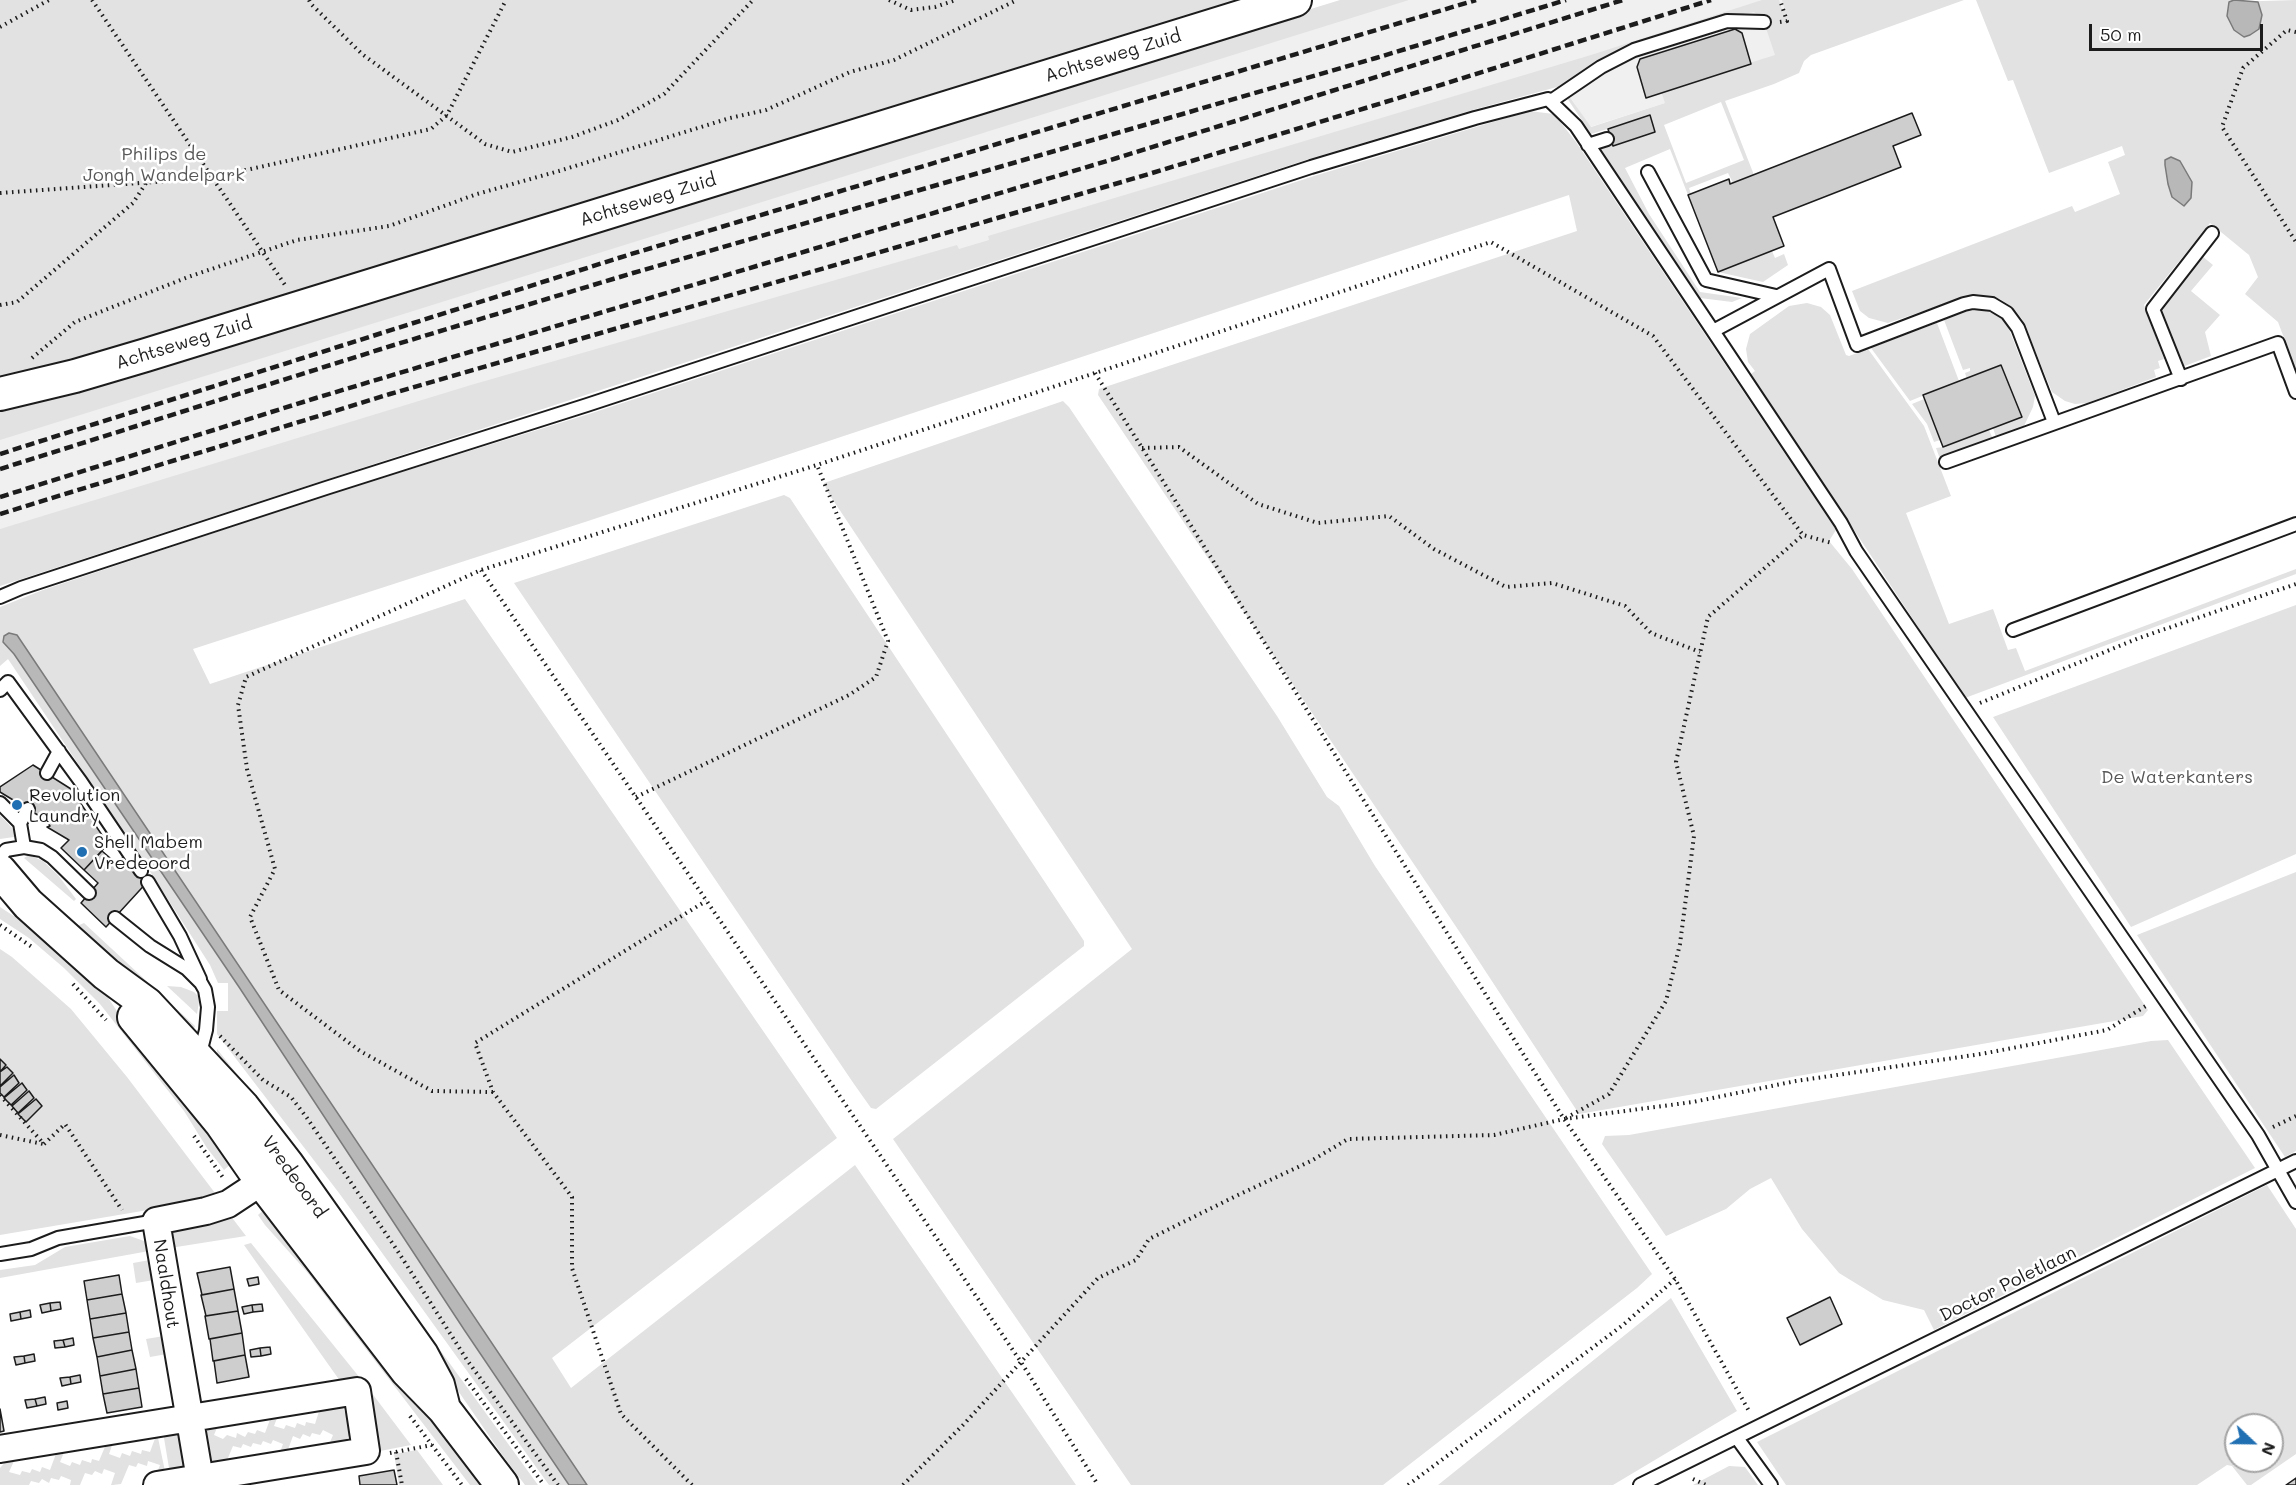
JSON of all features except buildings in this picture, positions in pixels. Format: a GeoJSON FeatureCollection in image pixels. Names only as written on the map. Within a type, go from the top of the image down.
{"type":"FeatureCollection","features":[{"type":"Feature","properties":{"kind":"street","name":"Achtseweg Zuid"},"geometry":{"type":"LineString","coordinates":[[0,394],[85,373],[300,308],[1295,0]]}},
{"type":"Feature","properties":{"kind":"street","name":"Vredeoord"},"geometry":{"type":"LineString","coordinates":[[0,871],[14,898],[106,974],[121,1001],[195,1054],[243,1107],[275,1173],[422,1355],[438,1385],[444,1409],[502,1485]]}},
{"type":"Feature","properties":{"kind":"street","name":"Naaldhout"},"geometry":{"type":"LineString","coordinates":[[200,1481],[156,1221],[228,1204],[275,1173]]}},
{"type":"Feature","properties":{"kind":"street"},"geometry":{"type":"LineString","coordinates":[[0,1449],[357,1391],[366,1450],[200,1481],[157,1485]]}},
{"type":"Feature","properties":{"kind":"lane"},"geometry":{"type":"LineString","coordinates":[[1551,101],[1601,67],[1634,50],[1727,21],[1764,22]]}},
{"type":"Feature","properties":{"kind":"lane"},"geometry":{"type":"LineString","coordinates":[[0,597],[21,588],[1311,167],[1475,117],[1548,99],[1576,126],[1841,523],[1856,551],[2258,1135],[2296,1203]]}},
{"type":"Feature","properties":{"kind":"lane"},"geometry":{"type":"LineString","coordinates":[[1588,145],[1606,139]]}},
{"type":"Feature","properties":{"kind":"lane"},"geometry":{"type":"LineString","coordinates":[[1648,172],[1706,280],[1776,296]]}},
{"type":"Feature","properties":{"kind":"lane"},"geometry":{"type":"LineString","coordinates":[[2181,379],[2153,309],[2212,233]]}},
{"type":"Feature","properties":{"kind":"lane"},"geometry":{"type":"LineString","coordinates":[[1713,331],[1829,269],[1857,345],[1964,304],[1973,302],[1992,304],[2007,313],[2018,328],[2054,422]]}},
{"type":"Feature","properties":{"kind":"lane"},"geometry":{"type":"LineString","coordinates":[[1946,462],[2278,343],[2296,392]]}},
{"type":"Feature","properties":{"kind":"lane"},"geometry":{"type":"LineString","coordinates":[[2013,630],[2296,524]]}},
{"type":"Feature","properties":{"kind":"lane"},"geometry":{"type":"LineString","coordinates":[[0,690],[8,682],[59,751],[144,877],[180,936],[207,998],[195,1054]]}},
{"type":"Feature","properties":{"kind":"lane"},"geometry":{"type":"LineString","coordinates":[[47,773],[59,751]]}},
{"type":"Feature","properties":{"kind":"lane"},"geometry":{"type":"LineString","coordinates":[[0,803],[20,823],[24,847]]}},
{"type":"Feature","properties":{"kind":"lane"},"geometry":{"type":"LineString","coordinates":[[20,823],[28,809]]}},
{"type":"Feature","properties":{"kind":"lane"},"geometry":{"type":"LineString","coordinates":[[0,858],[6,850],[33,847],[52,857],[89,893]]}},
{"type":"Feature","properties":{"kind":"lane"},"geometry":{"type":"LineString","coordinates":[[115,918],[150,946],[187,969],[201,982]]}},
{"type":"Feature","properties":{"kind":"lane","name":"Doctor Poletlaan"},"geometry":{"type":"LineString","coordinates":[[1640,1485],[2296,1161]]}},
{"type":"Feature","properties":{"kind":"lane"},"geometry":{"type":"LineString","coordinates":[[0,1254],[31,1248],[58,1238],[156,1221]]}},
{"type":"Feature","properties":{"kind":"lane"},"geometry":{"type":"LineString","coordinates":[[1737,1438],[1771,1485]]}},
{"type":"Feature","properties":{"kind":"path"},"geometry":{"type":"LineString","coordinates":[[0,27],[49,0]]}},
{"type":"Feature","properties":{"kind":"path"},"geometry":{"type":"LineString","coordinates":[[92,0],[210,178],[300,308]]}},
{"type":"Feature","properties":{"kind":"path"},"geometry":{"type":"LineString","coordinates":[[309,0],[362,54],[485,144],[512,153],[572,137],[618,120],[664,94],[753,0]]}},
{"type":"Feature","properties":{"kind":"path"},"geometry":{"type":"LineString","coordinates":[[0,193],[210,178],[431,129],[447,115],[506,0]]}},
{"type":"Feature","properties":{"kind":"path"},"geometry":{"type":"LineString","coordinates":[[889,0],[911,10],[935,7],[956,0]]}},
{"type":"Feature","properties":{"kind":"path"},"geometry":{"type":"LineString","coordinates":[[21,361],[32,358],[75,322],[188,277],[297,240],[389,226],[477,194],[730,118],[766,110],[850,72],[894,60],[1017,0]]}},
{"type":"Feature","properties":{"kind":"path"},"geometry":{"type":"LineString","coordinates":[[1780,0],[1784,10]]}},
{"type":"Feature","properties":{"kind":"path"},"geometry":{"type":"LineString","coordinates":[[2296,32],[2287,30],[2243,68],[2222,127],[2296,242]]}},
{"type":"Feature","properties":{"kind":"path"},"geometry":{"type":"LineString","coordinates":[[0,305],[17,302],[133,203],[146,183]]}},
{"type":"Feature","properties":{"kind":"path"},"geometry":{"type":"LineString","coordinates":[[493,1092],[432,1091],[360,1052],[279,990],[250,917],[275,869],[247,769],[238,705],[246,677],[480,570],[817,465],[1491,242],[1653,336],[1803,535],[1856,551]]}},
{"type":"Feature","properties":{"kind":"path"},"geometry":{"type":"LineString","coordinates":[[1095,373],[1564,1119],[1675,1279],[1749,1411]]}},
{"type":"Feature","properties":{"kind":"path"},"geometry":{"type":"LineString","coordinates":[[1142,448],[1179,447],[1258,504],[1318,523],[1389,516],[1434,549],[1506,587],[1552,583],[1625,606],[1651,633],[1700,652]]}},
{"type":"Feature","properties":{"kind":"path"},"geometry":{"type":"LineString","coordinates":[[636,798],[849,695],[876,677],[888,641],[817,465]]}},
{"type":"Feature","properties":{"kind":"path"},"geometry":{"type":"LineString","coordinates":[[1564,1119],[1609,1094],[1666,1001],[1680,944],[1694,836],[1676,762],[1708,617],[1803,535]]}},
{"type":"Feature","properties":{"kind":"path"},"geometry":{"type":"LineString","coordinates":[[480,570],[1021,1362],[1098,1485]]}},
{"type":"Feature","properties":{"kind":"path"},"geometry":{"type":"LineString","coordinates":[[1966,708],[2139,638],[2296,584]]}},
{"type":"Feature","properties":{"kind":"path"},"geometry":{"type":"LineString","coordinates":[[692,1485],[621,1414],[572,1268],[572,1197],[493,1092],[475,1043],[706,901]]}},
{"type":"Feature","properties":{"kind":"path"},"geometry":{"type":"LineString","coordinates":[[903,1485],[964,1424],[1098,1278],[1136,1260],[1149,1239],[1311,1161],[1348,1139],[1494,1135],[1564,1119],[1693,1102],[1796,1082],[1981,1054],[2107,1030],[2162,995]]}},
{"type":"Feature","properties":{"kind":"path"},"geometry":{"type":"LineString","coordinates":[[195,1054],[227,1041],[253,1071],[291,1097],[397,1250],[467,1360],[558,1485]]}},
{"type":"Feature","properties":{"kind":"path"},"geometry":{"type":"LineString","coordinates":[[0,1095],[44,1144]]}},
{"type":"Feature","properties":{"kind":"path"},"geometry":{"type":"LineString","coordinates":[[2258,1135],[2296,1116]]}},
{"type":"Feature","properties":{"kind":"path"},"geometry":{"type":"LineString","coordinates":[[44,1144],[64,1124],[122,1210],[125,1226]]}},
{"type":"Feature","properties":{"kind":"path"},"geometry":{"type":"LineString","coordinates":[[0,1135],[44,1144]]}},
{"type":"Feature","properties":{"kind":"path"},"geometry":{"type":"LineString","coordinates":[[1408,1485],[1623,1326],[1675,1279]]}},
{"type":"Feature","properties":{"kind":"path"},"geometry":{"type":"LineString","coordinates":[[366,1450],[369,1457],[432,1445]]}},
{"type":"Feature","properties":{"kind":"path"},"geometry":{"type":"LineString","coordinates":[[396,1452],[402,1485]]}},
{"type":"Feature","properties":{"kind":"shaded area"},"geometry":{"type":"Polygon","coordinates":[[[1355,0],[1908,0],[1787,64],[1590,127],[1556,76],[0,572],[0,437],[1355,0]]]}},
{"type":"Feature","properties":{"kind":"shaded area"},"geometry":{"type":"Polygon","coordinates":[[[2234,0],[2258,2],[2262,15],[2259,29],[2250,35],[2244,37],[2234,30],[2227,16],[2229,2],[2234,0]]]}},
{"type":"Feature","properties":{"kind":"shaded area"},"geometry":{"type":"Polygon","coordinates":[[[2171,157],[2180,161],[2192,182],[2191,198],[2184,206],[2172,197],[2168,184],[2165,160],[2171,157]]]}},
{"type":"Feature","properties":{"kind":"shaded area"},"geometry":{"type":"Polygon","coordinates":[[[9,633],[17,635],[587,1485],[569,1485],[239,987],[14,654],[3,642],[4,636],[9,633]]]}},
{"type":"Feature","properties":{"kind":"green space","name":"Philips de Jongh Wandelpark"},"geometry":{"type":"Polygon","coordinates":[[[0,0],[1252,0],[442,251],[0,382],[0,0]]]}},
{"type":"Feature","properties":{"kind":"green space"},"geometry":{"type":"Polygon","coordinates":[[[1340,0],[1409,0],[0,440],[0,409],[151,367],[1340,0]]]}},
{"type":"Feature","properties":{"kind":"green space"},"geometry":{"type":"Polygon","coordinates":[[[1762,0],[1779,0],[1782,10],[1785,9],[1782,0],[1964,0],[1811,55],[1804,61],[1799,73],[1725,101],[1754,175],[1733,183],[1728,173],[1689,188],[1691,194],[1688,195],[1670,149],[1625,168],[1649,214],[1700,292],[1742,298],[1732,302],[1700,298],[1601,149],[1655,132],[1650,116],[1591,134],[1567,98],[1569,96],[1591,127],[1665,103],[1661,91],[1775,55],[1763,19],[1754,12],[1725,17],[1616,52],[1596,63],[1560,89],[1557,87],[1476,109],[1309,159],[0,586],[0,529],[471,385],[957,245],[959,249],[989,240],[988,236],[1591,55],[1762,0]],[[1721,102],[1664,125],[1686,183],[1744,160],[1721,102]]]}},
{"type":"Feature","properties":{"kind":"green space"},"geometry":{"type":"Polygon","coordinates":[[[1976,0],[2234,0],[2229,2],[2296,0],[2296,370],[2278,322],[2245,294],[2258,277],[2249,255],[2210,223],[2144,305],[2164,359],[2158,361],[2160,368],[2154,370],[2156,377],[2087,403],[2075,404],[2065,401],[2052,392],[2022,319],[2012,307],[2000,299],[1971,295],[1888,323],[1869,318],[1860,311],[1852,291],[2072,206],[2075,212],[2120,194],[2108,162],[2125,155],[2122,146],[2049,173],[2013,80],[2008,81],[1976,0]],[[2165,165],[2172,197],[2185,204],[2165,165]]]}},
{"type":"Feature","properties":{"kind":"green space"},"geometry":{"type":"Polygon","coordinates":[[[1529,111],[1554,114],[1576,142],[1836,530],[1829,541],[1852,569],[2148,1010],[2143,1016],[1579,1114],[1465,940],[1098,395],[1099,389],[1577,231],[1569,195],[585,522],[193,649],[210,684],[465,599],[837,1138],[552,1358],[571,1388],[855,1165],[1076,1485],[587,1485],[17,635],[9,633],[4,636],[3,642],[14,654],[239,987],[569,1485],[549,1485],[339,1193],[217,1034],[217,1011],[228,1011],[228,983],[218,983],[210,965],[151,873],[8,659],[0,666],[0,607],[43,590],[324,496],[589,414],[1314,176],[1529,111]]]}},
{"type":"Feature","properties":{"kind":"green space"},"geometry":{"type":"Polygon","coordinates":[[[1772,251],[1775,258],[1784,254],[1788,265],[1763,282],[1718,272],[1772,251]]]}},
{"type":"Feature","properties":{"kind":"green space"},"geometry":{"type":"Polygon","coordinates":[[[2202,256],[2213,265],[2191,291],[2220,315],[2205,332],[2211,356],[2182,367],[2160,308],[2202,256]]]}},
{"type":"Feature","properties":{"kind":"green space"},"geometry":{"type":"Polygon","coordinates":[[[1807,303],[1821,307],[1830,315],[1846,355],[1868,349],[1924,426],[1951,496],[1906,513],[1949,624],[1993,609],[2008,650],[2016,648],[2025,671],[2296,569],[2296,574],[1965,698],[1751,374],[1755,371],[1748,362],[1746,349],[1750,334],[1789,306],[1807,303]]]}},
{"type":"Feature","properties":{"kind":"green space"},"geometry":{"type":"Polygon","coordinates":[[[1982,310],[1998,315],[2007,324],[2035,396],[2033,407],[2024,426],[1996,437],[1993,428],[2021,417],[2002,366],[1967,379],[1965,373],[1970,371],[1970,368],[1963,370],[1944,320],[1968,311],[1982,310]]]}},
{"type":"Feature","properties":{"kind":"green space"},"geometry":{"type":"Polygon","coordinates":[[[1937,323],[1959,381],[1910,401],[1871,348],[1937,323]]]}},
{"type":"Feature","properties":{"kind":"green space"},"geometry":{"type":"Polygon","coordinates":[[[1924,399],[1940,440],[1934,442],[1927,424],[1912,404],[1924,399]]]}},
{"type":"Feature","properties":{"kind":"green space"},"geometry":{"type":"Polygon","coordinates":[[[1063,401],[1277,716],[1327,797],[1339,806],[1375,866],[1652,1274],[1383,1485],[1131,1485],[893,1139],[1132,949],[827,491],[824,483],[1063,401]]]}},
{"type":"Feature","properties":{"kind":"green space"},"geometry":{"type":"Polygon","coordinates":[[[1989,430],[1993,439],[1940,459],[1936,448],[1989,430]]]}},
{"type":"Feature","properties":{"kind":"green space"},"geometry":{"type":"Polygon","coordinates":[[[784,495],[790,498],[1084,941],[1084,946],[876,1109],[871,1108],[854,1084],[514,583],[784,495]]]}},
{"type":"Feature","properties":{"kind":"green space","name":"De Waterkanters"},"geometry":{"type":"Polygon","coordinates":[[[2296,605],[2296,854],[2131,927],[1993,717],[2296,605]]]}},
{"type":"Feature","properties":{"kind":"green space"},"geometry":{"type":"Polygon","coordinates":[[[0,815],[14,830],[14,837],[0,839],[0,815]]]}},
{"type":"Feature","properties":{"kind":"green space"},"geometry":{"type":"Polygon","coordinates":[[[29,855],[43,861],[58,875],[76,899],[74,901],[24,858],[29,855]]]}},
{"type":"Feature","properties":{"kind":"green space"},"geometry":{"type":"Polygon","coordinates":[[[2296,872],[2296,1151],[2285,1157],[2137,935],[2296,872]]]}},
{"type":"Feature","properties":{"kind":"green space"},"geometry":{"type":"Polygon","coordinates":[[[0,907],[35,930],[71,960],[107,996],[132,1034],[232,1163],[224,1170],[184,1111],[100,1004],[64,968],[29,938],[0,919],[0,907]]]}},
{"type":"Feature","properties":{"kind":"green space"},"geometry":{"type":"Polygon","coordinates":[[[84,923],[195,1026],[191,1038],[77,926],[84,923]]]}},
{"type":"Feature","properties":{"kind":"green space"},"geometry":{"type":"Polygon","coordinates":[[[0,949],[71,1009],[127,1077],[215,1193],[209,1198],[154,1209],[0,1235],[0,949]]]}},
{"type":"Feature","properties":{"kind":"green space"},"geometry":{"type":"Polygon","coordinates":[[[167,986],[181,987],[194,992],[199,1002],[197,1014],[167,986]]]}},
{"type":"Feature","properties":{"kind":"green space"},"geometry":{"type":"Polygon","coordinates":[[[2168,1040],[2255,1168],[1934,1330],[1924,1310],[1883,1300],[1839,1273],[1802,1229],[1771,1178],[1750,1189],[1726,1209],[1666,1236],[1602,1144],[1605,1136],[1629,1135],[2151,1041],[2168,1040]]]}},
{"type":"Feature","properties":{"kind":"green space"},"geometry":{"type":"Polygon","coordinates":[[[217,1049],[268,1113],[538,1485],[525,1485],[432,1353],[218,1069],[217,1049]]]}},
{"type":"Feature","properties":{"kind":"green space"},"geometry":{"type":"Polygon","coordinates":[[[2267,1185],[2296,1229],[2296,1454],[2284,1462],[2284,1413],[2224,1413],[2224,1467],[2197,1485],[1786,1485],[1757,1442],[2267,1185]]]}},
{"type":"Feature","properties":{"kind":"green space"},"geometry":{"type":"Polygon","coordinates":[[[269,1205],[305,1247],[481,1485],[470,1485],[307,1272],[265,1225],[258,1215],[269,1205]]]}},
{"type":"Feature","properties":{"kind":"green space"},"geometry":{"type":"Polygon","coordinates":[[[230,1215],[246,1236],[170,1248],[170,1237],[177,1229],[222,1220],[230,1215]]]}},
{"type":"Feature","properties":{"kind":"green space"},"geometry":{"type":"Polygon","coordinates":[[[130,1236],[144,1241],[149,1251],[0,1278],[0,1270],[35,1265],[65,1247],[130,1236]]]}},
{"type":"Feature","properties":{"kind":"green space"},"geometry":{"type":"Polygon","coordinates":[[[251,1243],[360,1378],[340,1381],[244,1245],[251,1243]]]}},
{"type":"Feature","properties":{"kind":"green space"},"geometry":{"type":"Polygon","coordinates":[[[150,1260],[154,1280],[136,1283],[133,1263],[150,1260]]]}},
{"type":"Feature","properties":{"kind":"green space"},"geometry":{"type":"Polygon","coordinates":[[[1671,1298],[1737,1411],[1613,1485],[1438,1485],[1671,1298]]]}},
{"type":"Feature","properties":{"kind":"green space"},"geometry":{"type":"Polygon","coordinates":[[[164,1336],[167,1354],[150,1357],[146,1339],[164,1336]]]}},
{"type":"Feature","properties":{"kind":"green space"},"geometry":{"type":"Polygon","coordinates":[[[365,1384],[411,1445],[375,1452],[365,1384]]]}},
{"type":"Feature","properties":{"kind":"green space"},"geometry":{"type":"Polygon","coordinates":[[[335,1404],[343,1408],[350,1425],[350,1433],[346,1441],[341,1444],[328,1447],[333,1435],[323,1430],[320,1435],[312,1433],[310,1437],[303,1434],[300,1439],[293,1436],[286,1455],[279,1455],[283,1444],[273,1440],[271,1444],[263,1441],[261,1445],[253,1443],[251,1447],[243,1444],[241,1448],[233,1446],[225,1465],[214,1464],[209,1460],[204,1436],[209,1428],[219,1423],[214,1435],[223,1439],[227,1435],[236,1438],[237,1433],[245,1437],[248,1432],[255,1434],[257,1430],[265,1433],[272,1414],[279,1413],[274,1426],[284,1429],[286,1425],[295,1428],[297,1423],[305,1426],[306,1422],[315,1424],[321,1405],[335,1404]]]}},
{"type":"Feature","properties":{"kind":"green space"},"geometry":{"type":"Polygon","coordinates":[[[163,1432],[177,1436],[183,1443],[184,1465],[178,1472],[170,1474],[163,1432]]]}},
{"type":"Feature","properties":{"kind":"green space"},"geometry":{"type":"Polygon","coordinates":[[[157,1433],[166,1476],[155,1478],[160,1465],[148,1461],[147,1466],[138,1463],[136,1467],[129,1465],[121,1484],[111,1485],[115,1473],[104,1469],[102,1474],[95,1471],[92,1475],[85,1473],[80,1485],[70,1485],[71,1480],[61,1476],[59,1480],[51,1478],[49,1483],[42,1479],[39,1483],[31,1481],[29,1485],[0,1485],[0,1468],[7,1460],[15,1459],[9,1472],[20,1475],[22,1471],[30,1473],[32,1469],[40,1472],[42,1467],[50,1470],[57,1451],[65,1450],[60,1462],[70,1466],[72,1462],[80,1465],[82,1460],[91,1463],[92,1459],[99,1461],[107,1442],[114,1440],[109,1454],[120,1458],[122,1453],[130,1456],[132,1451],[141,1454],[142,1450],[150,1452],[157,1433]]]}},
{"type":"Feature","properties":{"kind":"green space"},"geometry":{"type":"Polygon","coordinates":[[[417,1450],[443,1485],[399,1485],[394,1454],[417,1450]]]}},
{"type":"Feature","properties":{"kind":"green space"},"geometry":{"type":"Polygon","coordinates":[[[1729,1466],[1745,1467],[1758,1485],[1693,1485],[1729,1466]]]}},
{"type":"Feature","properties":{"kind":"green space"},"geometry":{"type":"Polygon","coordinates":[[[2238,1473],[2268,1473],[2251,1485],[2247,1485],[2238,1473]]]}},
{"type":"Feature","properties":{"kind":"railway"},"geometry":{"type":"LineString","coordinates":[[0,454],[628,255],[1476,0]]}},
{"type":"Feature","properties":{"kind":"railway"},"geometry":{"type":"LineString","coordinates":[[0,469],[394,345],[633,273],[1376,58],[1566,0]]}},
{"type":"Feature","properties":{"kind":"railway"},"geometry":{"type":"LineString","coordinates":[[0,497],[316,398],[1117,158],[1623,0]]}},
{"type":"Feature","properties":{"kind":"railway"},"geometry":{"type":"LineString","coordinates":[[0,514],[390,394],[1139,177],[1711,0]]}},
{"type":"Feature","properties":{"kind":"place","name":"Revolution Laundry"},"geometry":{"type":"Point","coordinates":[17,805]}},
{"type":"Feature","properties":{"kind":"place","name":"Shell Mabem Vredeoord"},"geometry":{"type":"Point","coordinates":[82,852]}}]}
